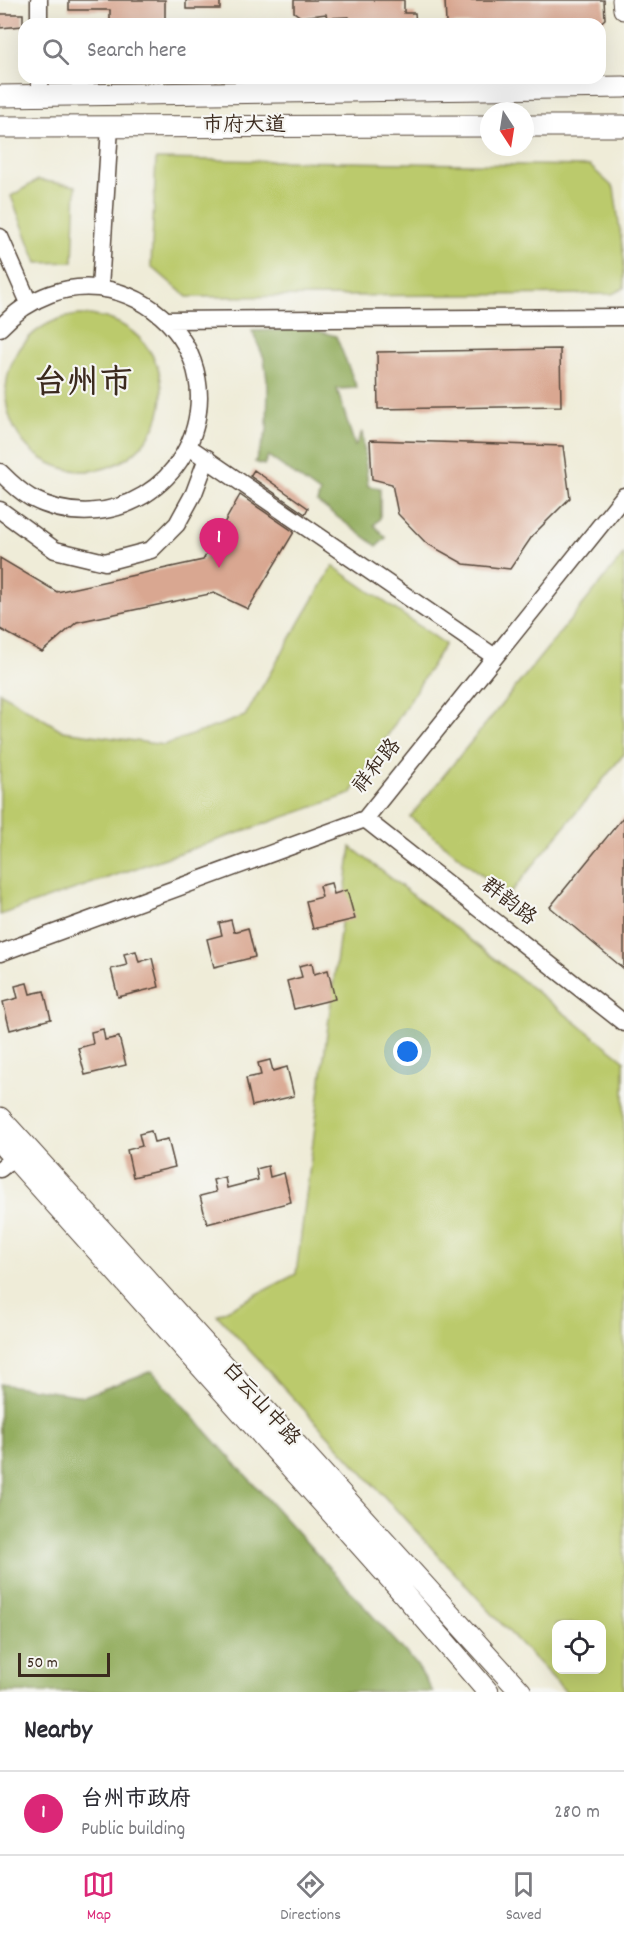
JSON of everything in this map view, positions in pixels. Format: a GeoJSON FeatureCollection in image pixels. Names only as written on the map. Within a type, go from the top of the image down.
{"type":"FeatureCollection","features":[{"type":"Feature","properties":{"kind":"main road"},"geometry":{"type":"LineString","coordinates":[[623,0],[624,9]]}},
{"type":"Feature","properties":{"kind":"main road","name":"市府大道"},"geometry":{"type":"LineString","coordinates":[[0,96],[40,87],[624,87]]}},
{"type":"Feature","properties":{"kind":"main road","name":"市府大道"},"geometry":{"type":"LineString","coordinates":[[0,127],[480,126]]}},
{"type":"Feature","properties":{"kind":"main road"},"geometry":{"type":"LineString","coordinates":[[534,126],[624,126]]}},
{"type":"Feature","properties":{"kind":"main road","name":"白云山中路"},"geometry":{"type":"LineString","coordinates":[[0,1118],[521,1692]]}},
{"type":"Feature","properties":{"kind":"main road","name":"白云山中路"},"geometry":{"type":"LineString","coordinates":[[0,1142],[7,1163],[395,1584],[488,1692]]}},
{"type":"Feature","properties":{"kind":"main road"},"geometry":{"type":"LineString","coordinates":[[395,1584],[469,1692]]}},
{"type":"Feature","properties":{"kind":"street"},"geometry":{"type":"LineString","coordinates":[[39,0],[39,18]]}},
{"type":"Feature","properties":{"kind":"street"},"geometry":{"type":"LineString","coordinates":[[100,288],[110,127]]}},
{"type":"Feature","properties":{"kind":"street"},"geometry":{"type":"LineString","coordinates":[[0,237],[29,303]]}},
{"type":"Feature","properties":{"kind":"street"},"geometry":{"type":"LineString","coordinates":[[0,328],[29,303],[63,290],[81,287],[118,292],[152,308],[166,320],[184,344],[195,370],[199,390],[199,409],[189,447],[178,465],[157,487],[130,503],[90,512],[70,511],[31,498],[0,472]]}},
{"type":"Feature","properties":{"kind":"street"},"geometry":{"type":"LineString","coordinates":[[166,320],[624,317]]}},
{"type":"Feature","properties":{"kind":"street"},"geometry":{"type":"LineString","coordinates":[[189,447],[495,657]]}},
{"type":"Feature","properties":{"kind":"street"},"geometry":{"type":"LineString","coordinates":[[14,486],[0,510],[55,550],[105,562],[151,550],[177,524],[194,493],[207,458]]}},
{"type":"Feature","properties":{"kind":"street","name":"祥和路"},"geometry":{"type":"LineString","coordinates":[[0,953],[365,819],[624,496]]}},
{"type":"Feature","properties":{"kind":"street","name":"群韵路"},"geometry":{"type":"LineString","coordinates":[[365,819],[624,1023]]}},
{"type":"Feature","properties":{"kind":"green space"},"geometry":{"type":"Polygon","coordinates":[[[156,159],[590,166],[614,188],[624,259],[624,288],[612,294],[187,297],[151,266],[156,159]]]}},
{"type":"Feature","properties":{"kind":"green space"},"geometry":{"type":"Polygon","coordinates":[[[38,180],[76,186],[73,262],[37,263],[11,196],[38,180]]]}},
{"type":"Feature","properties":{"kind":"green space"},"geometry":{"type":"Polygon","coordinates":[[[84,315],[114,321],[139,338],[156,363],[162,393],[156,423],[139,448],[114,465],[84,471],[54,465],[29,448],[12,423],[6,393],[12,363],[29,338],[54,321],[84,315]]]}},
{"type":"Feature","properties":{"kind":"green space"},"geometry":{"type":"Polygon","coordinates":[[[311,329],[336,336],[357,388],[337,389],[355,446],[362,432],[368,486],[380,488],[380,518],[374,525],[386,538],[377,546],[317,502],[320,493],[268,456],[264,465],[255,462],[267,431],[268,387],[264,358],[252,331],[311,329]]]}},
{"type":"Feature","properties":{"kind":"green space"},"geometry":{"type":"Polygon","coordinates":[[[624,554],[624,754],[508,896],[410,817],[624,554]]]}},
{"type":"Feature","properties":{"kind":"green space"},"geometry":{"type":"Polygon","coordinates":[[[333,566],[445,644],[351,794],[0,915],[0,692],[63,731],[164,745],[245,716],[333,566]]]}},
{"type":"Feature","properties":{"kind":"green space"},"geometry":{"type":"Polygon","coordinates":[[[351,847],[624,1060],[624,1692],[566,1692],[217,1315],[296,1274],[351,847]]]}},
{"type":"Feature","properties":{"kind":"green space"},"geometry":{"type":"Polygon","coordinates":[[[152,1371],[416,1664],[433,1692],[0,1692],[0,1384],[84,1396],[152,1371]]]}},
{"type":"Feature","properties":{"kind":"building"},"geometry":{"type":"Polygon","coordinates":[[[69,0],[165,0],[165,18],[110,18],[110,10],[69,10],[69,0]]]}},
{"type":"Feature","properties":{"kind":"building"},"geometry":{"type":"Polygon","coordinates":[[[186,0],[220,0],[220,9],[186,9],[186,0]]]}},
{"type":"Feature","properties":{"kind":"building"},"geometry":{"type":"Polygon","coordinates":[[[294,0],[404,0],[404,13],[415,13],[415,18],[327,18],[326,14],[301,17],[294,12],[294,0]]]}},
{"type":"Feature","properties":{"kind":"building"},"geometry":{"type":"Polygon","coordinates":[[[445,0],[604,0],[605,18],[446,18],[445,0]]]}},
{"type":"Feature","properties":{"kind":"building"},"geometry":{"type":"Polygon","coordinates":[[[0,14],[23,14],[23,18],[18,18],[18,26],[0,28],[0,14]]]}},
{"type":"Feature","properties":{"kind":"building"},"geometry":{"type":"Polygon","coordinates":[[[560,349],[561,406],[378,409],[377,352],[560,349]]]}},
{"type":"Feature","properties":{"kind":"building"},"geometry":{"type":"Polygon","coordinates":[[[370,440],[563,446],[570,498],[533,535],[510,569],[464,564],[426,543],[398,514],[392,484],[372,479],[370,440]]]}},
{"type":"Feature","properties":{"kind":"building"},"geometry":{"type":"Polygon","coordinates":[[[254,470],[308,508],[305,514],[250,476],[254,470]]]}},
{"type":"Feature","properties":{"kind":"building"},"geometry":{"type":"Polygon","coordinates":[[[240,495],[294,532],[248,609],[214,593],[77,622],[42,652],[0,629],[0,558],[57,592],[203,560],[240,495]]]}},
{"type":"Feature","properties":{"kind":"building"},"geometry":{"type":"Polygon","coordinates":[[[624,816],[624,969],[550,907],[624,816]]]}},
{"type":"Feature","properties":{"kind":"building"},"geometry":{"type":"Polygon","coordinates":[[[331,883],[334,894],[347,890],[355,919],[313,929],[306,901],[322,897],[319,886],[331,883]]]}},
{"type":"Feature","properties":{"kind":"building"},"geometry":{"type":"Polygon","coordinates":[[[231,920],[234,932],[248,928],[255,957],[214,967],[207,939],[222,935],[219,923],[231,920]]]}},
{"type":"Feature","properties":{"kind":"building"},"geometry":{"type":"Polygon","coordinates":[[[136,951],[139,962],[152,958],[159,987],[118,997],[111,969],[127,965],[124,954],[136,951]]]}},
{"type":"Feature","properties":{"kind":"building"},"geometry":{"type":"Polygon","coordinates":[[[312,963],[314,974],[328,970],[335,999],[294,1009],[287,981],[302,977],[299,966],[312,963]]]}},
{"type":"Feature","properties":{"kind":"building"},"geometry":{"type":"Polygon","coordinates":[[[27,983],[30,994],[44,991],[51,1019],[10,1030],[3,1002],[18,998],[15,986],[27,983]]]}},
{"type":"Feature","properties":{"kind":"building"},"geometry":{"type":"Polygon","coordinates":[[[103,1029],[105,1040],[119,1037],[126,1065],[85,1075],[78,1048],[93,1044],[91,1032],[103,1029]]]}},
{"type":"Feature","properties":{"kind":"building"},"geometry":{"type":"Polygon","coordinates":[[[270,1060],[273,1071],[287,1067],[294,1096],[252,1106],[246,1078],[261,1075],[258,1063],[270,1060]]]}},
{"type":"Feature","properties":{"kind":"building"},"geometry":{"type":"Polygon","coordinates":[[[151,1131],[154,1142],[168,1139],[175,1167],[133,1177],[127,1150],[142,1146],[139,1134],[151,1131]]]}},
{"type":"Feature","properties":{"kind":"building"},"geometry":{"type":"Polygon","coordinates":[[[268,1166],[270,1177],[284,1173],[291,1202],[207,1224],[200,1196],[216,1192],[213,1180],[225,1177],[227,1188],[258,1180],[256,1169],[268,1166]]]}},
{"type":"Feature","properties":{"kind":"place","name":"台州市政府"},"geometry":{"type":"Point","coordinates":[219,568]}},
{"type":"Feature","properties":{"kind":"district","name":"台州市"},"geometry":{"type":"Point","coordinates":[83,385]}}]}
